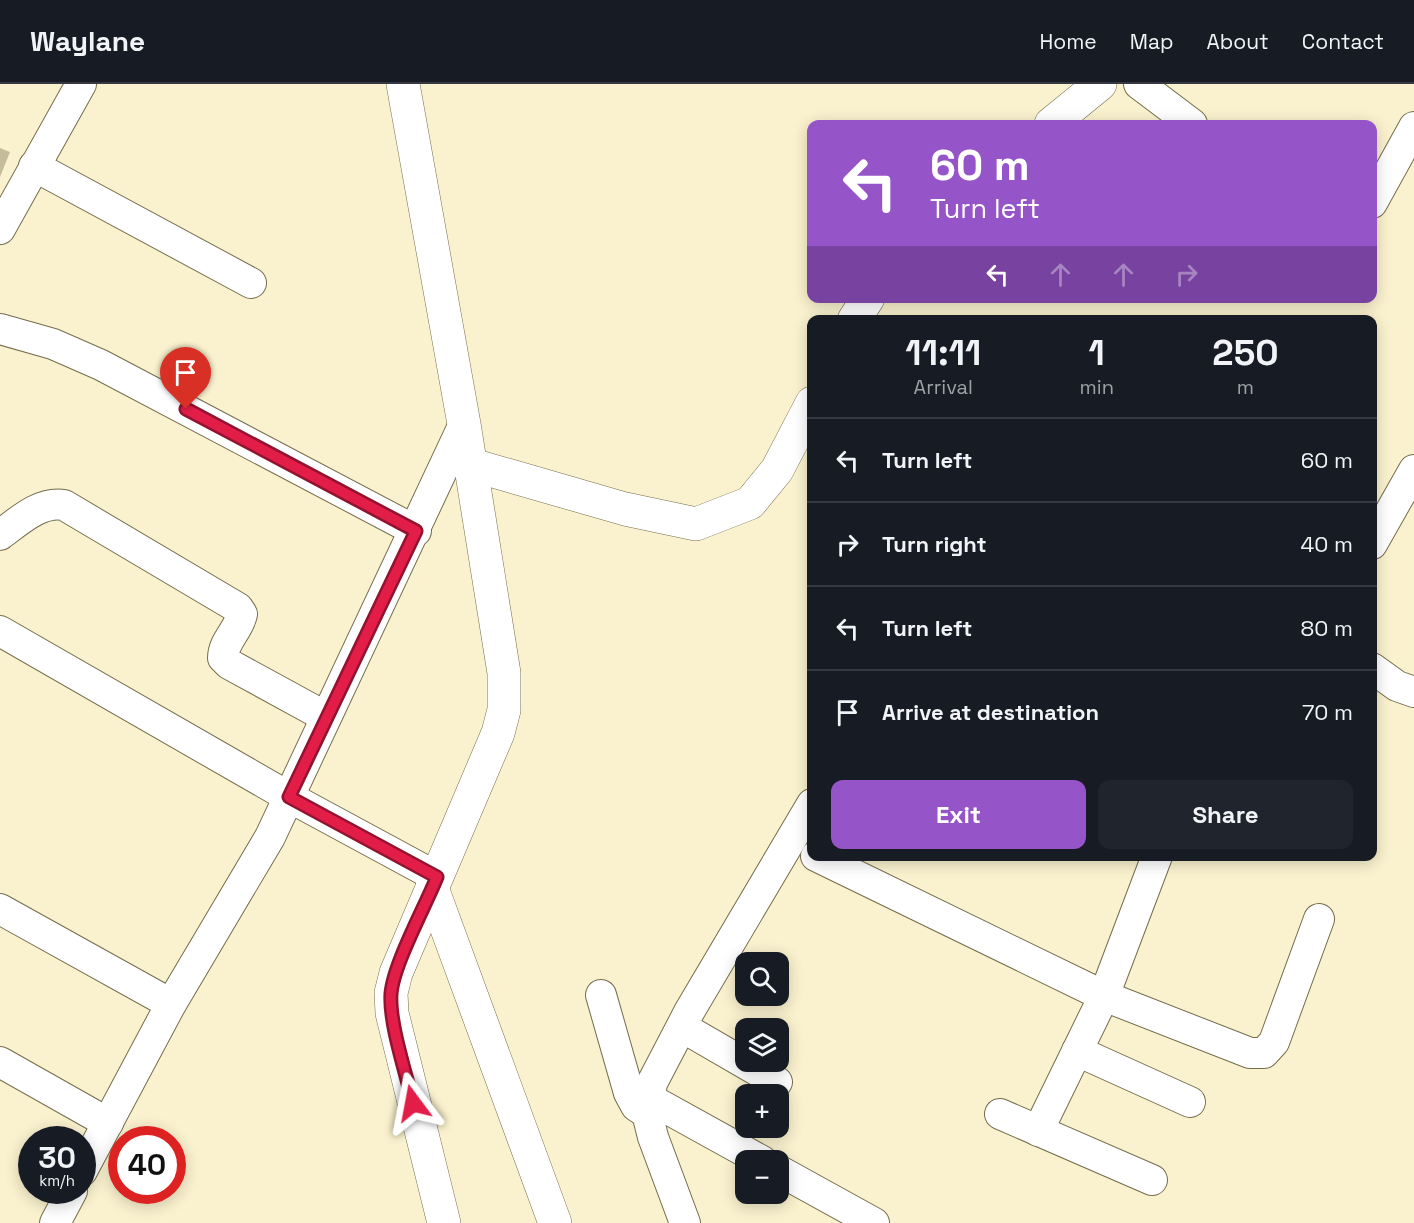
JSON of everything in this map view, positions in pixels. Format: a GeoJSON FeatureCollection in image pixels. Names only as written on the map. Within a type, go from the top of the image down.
{"type":"FeatureCollection","features":[{"type":"Feature","properties":{"kind":"street"},"geometry":{"type":"LineString","coordinates":[[0,229],[81,84]]}},
{"type":"Feature","properties":{"kind":"street"},"geometry":{"type":"LineString","coordinates":[[403,84],[464,424],[504,673],[504,710],[498,733],[396,973],[391,993],[392,1012],[444,1223]]}},
{"type":"Feature","properties":{"kind":"street"},"geometry":{"type":"LineString","coordinates":[[1056,120],[1100,84]]}},
{"type":"Feature","properties":{"kind":"street"},"geometry":{"type":"LineString","coordinates":[[1139,84],[1187,120]]}},
{"type":"Feature","properties":{"kind":"street"},"geometry":{"type":"LineString","coordinates":[[1377,194],[1414,127]]}},
{"type":"Feature","properties":{"kind":"street"},"geometry":{"type":"LineString","coordinates":[[34,166],[251,283]]}},
{"type":"Feature","properties":{"kind":"street"},"geometry":{"type":"LineString","coordinates":[[0,329],[53,344],[101,365],[416,531]]}},
{"type":"Feature","properties":{"kind":"street"},"geometry":{"type":"LineString","coordinates":[[96,1145],[171,1004],[270,837],[416,531],[464,424]]}},
{"type":"Feature","properties":{"kind":"street"},"geometry":{"type":"LineString","coordinates":[[469,464],[625,510],[696,524],[750,503],[777,470],[802,447],[807,425]]}},
{"type":"Feature","properties":{"kind":"street"},"geometry":{"type":"LineString","coordinates":[[1377,535],[1414,470]]}},
{"type":"Feature","properties":{"kind":"street"},"geometry":{"type":"LineString","coordinates":[[0,535],[39,508],[51,503],[64,505],[238,608],[242,614],[241,620],[223,649],[223,658],[229,664],[326,717]]}},
{"type":"Feature","properties":{"kind":"street"},"geometry":{"type":"LineString","coordinates":[[0,631],[434,882],[555,1223]]}},
{"type":"Feature","properties":{"kind":"street"},"geometry":{"type":"LineString","coordinates":[[1377,672],[1397,686],[1414,692]]}},
{"type":"Feature","properties":{"kind":"street"},"geometry":{"type":"LineString","coordinates":[[687,1221],[653,1137],[648,1106],[652,1083],[682,1027],[800,849],[807,823]]}},
{"type":"Feature","properties":{"kind":"street"},"geometry":{"type":"LineString","coordinates":[[826,861],[1104,996],[1209,1039],[1250,1053],[1264,1053],[1274,1042],[1284,1020],[1319,919]]}},
{"type":"Feature","properties":{"kind":"street"},"geometry":{"type":"LineString","coordinates":[[1038,1131],[1104,996],[1155,861]]}},
{"type":"Feature","properties":{"kind":"street"},"geometry":{"type":"LineString","coordinates":[[0,909],[171,1004]]}},
{"type":"Feature","properties":{"kind":"street"},"geometry":{"type":"LineString","coordinates":[[601,995],[630,1093],[636,1106],[648,1106],[739,1150]]}},
{"type":"Feature","properties":{"kind":"street"},"geometry":{"type":"LineString","coordinates":[[682,1027],[777,1082]]}},
{"type":"Feature","properties":{"kind":"street"},"geometry":{"type":"LineString","coordinates":[[1077,1051],[1190,1102]]}},
{"type":"Feature","properties":{"kind":"street"},"geometry":{"type":"LineString","coordinates":[[0,1062],[108,1123]]}},
{"type":"Feature","properties":{"kind":"street"},"geometry":{"type":"LineString","coordinates":[[1000,1114],[1152,1180]]}},
{"type":"Feature","properties":{"kind":"street"},"geometry":{"type":"LineString","coordinates":[[789,1176],[874,1223]]}},
{"type":"Feature","properties":{"kind":"street"},"geometry":{"type":"LineString","coordinates":[[55,1223],[65,1204]]}},
{"type":"Feature","properties":{"kind":"building"},"geometry":{"type":"Polygon","coordinates":[[[0,148],[10,152],[0,177],[0,148]]]}},
{"type":"Feature","properties":{"kind":"route"},"geometry":{"type":"LineString","coordinates":[[186,409],[416,531],[289,797],[437,877],[396,973],[391,993],[392,1012],[413,1103]]}}]}
